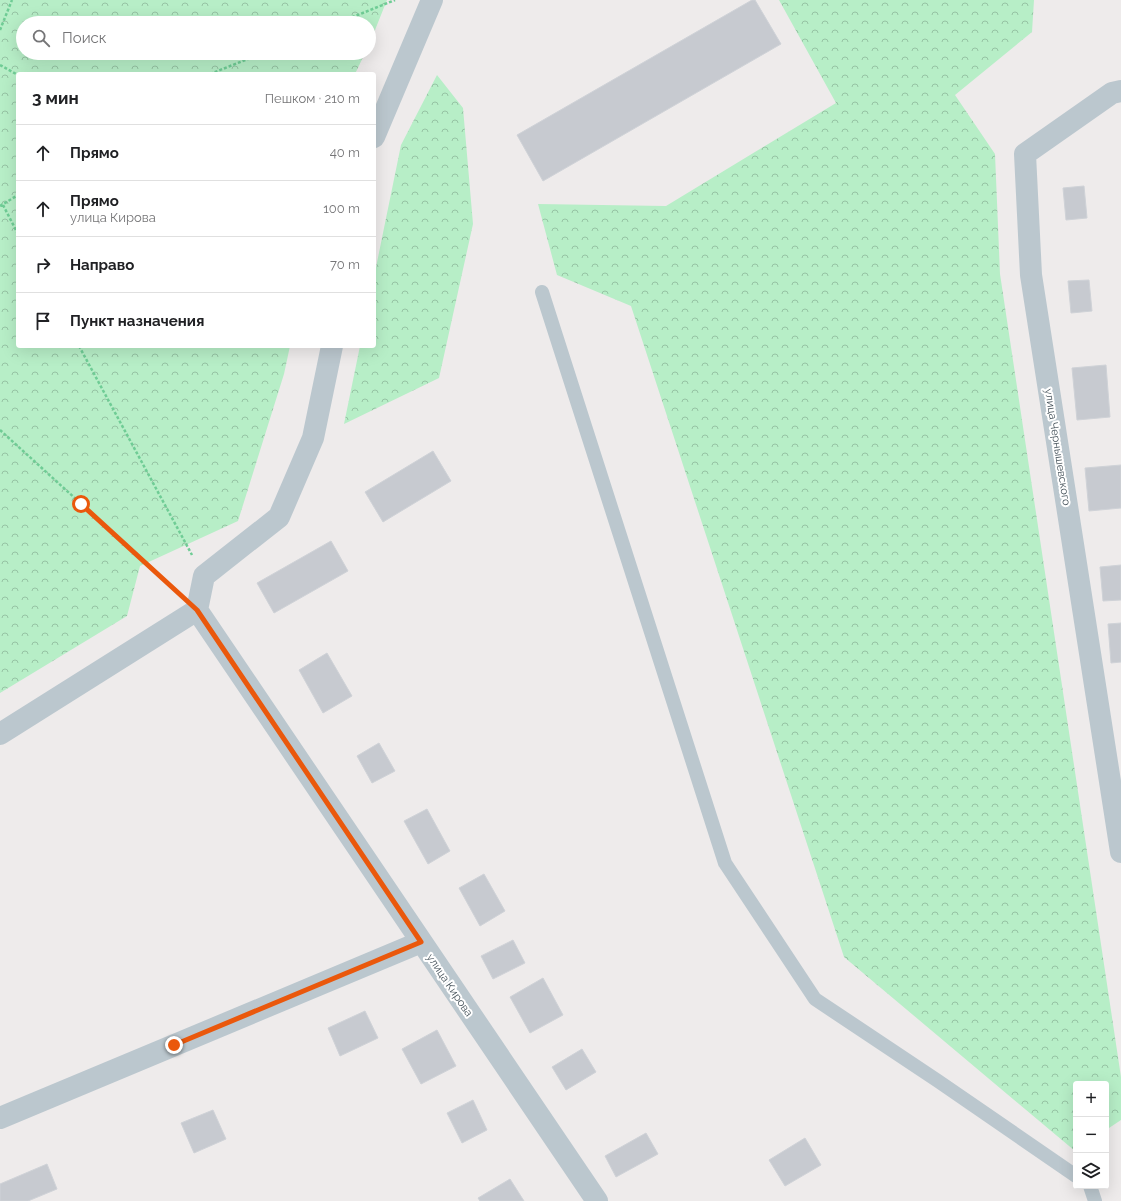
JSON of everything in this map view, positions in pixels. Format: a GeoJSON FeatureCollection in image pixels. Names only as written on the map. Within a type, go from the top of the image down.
{"type":"FeatureCollection","features":[{"type":"Feature","properties":{"kind":"street"},"geometry":{"type":"LineString","coordinates":[[376,132],[432,0]]}},
{"type":"Feature","properties":{"kind":"street","name":"улица Чернышевского"},"geometry":{"type":"LineString","coordinates":[[1121,91],[1112,93],[1025,154],[1031,275],[1121,852]]}},
{"type":"Feature","properties":{"kind":"street"},"geometry":{"type":"LineString","coordinates":[[0,734],[197,610],[204,576],[279,517],[314,438],[332,348]]}},
{"type":"Feature","properties":{"kind":"street","name":"улица Кирова"},"geometry":{"type":"LineString","coordinates":[[197,610],[597,1201]]}},
{"type":"Feature","properties":{"kind":"street"},"geometry":{"type":"LineString","coordinates":[[0,1118],[421,942]]}},
{"type":"Feature","properties":{"kind":"lane"},"geometry":{"type":"LineString","coordinates":[[542,292],[725,863],[815,999],[1073,1174]]}},
{"type":"Feature","properties":{"kind":"lane"},"geometry":{"type":"LineString","coordinates":[[1091,1189],[1095,1201]]}},
{"type":"Feature","properties":{"kind":"path"},"geometry":{"type":"LineString","coordinates":[[0,30],[12,0]]}},
{"type":"Feature","properties":{"kind":"path"},"geometry":{"type":"LineString","coordinates":[[355,16],[395,0]]}},
{"type":"Feature","properties":{"kind":"path"},"geometry":{"type":"LineString","coordinates":[[215,72],[245,60]]}},
{"type":"Feature","properties":{"kind":"path"},"geometry":{"type":"LineString","coordinates":[[0,65],[16,74]]}},
{"type":"Feature","properties":{"kind":"path"},"geometry":{"type":"LineString","coordinates":[[16,196],[1,206],[16,231]]}},
{"type":"Feature","properties":{"kind":"path"},"geometry":{"type":"LineString","coordinates":[[80,348],[204,576]]}},
{"type":"Feature","properties":{"kind":"path"},"geometry":{"type":"LineString","coordinates":[[0,430],[197,610]]}},
{"type":"Feature","properties":{"kind":"green space"},"geometry":{"type":"Polygon","coordinates":[[[0,0],[387,0],[376,28],[376,16],[16,16],[16,60],[362,60],[356,72],[16,72],[16,348],[290,348],[284,374],[238,521],[140,566],[127,616],[0,693],[0,0]]]}},
{"type":"Feature","properties":{"kind":"green space"},"geometry":{"type":"Polygon","coordinates":[[[779,0],[1034,0],[1032,32],[955,95],[995,154],[1000,274],[1121,1077],[1121,1120],[1109,1128],[1109,1081],[1073,1081],[1073,1149],[844,957],[631,306],[557,275],[538,204],[666,206],[836,103],[779,0]]]}},
{"type":"Feature","properties":{"kind":"green space"},"geometry":{"type":"Polygon","coordinates":[[[437,75],[463,108],[473,224],[439,378],[344,424],[360,348],[376,348],[376,267],[401,145],[437,75]]]}},
{"type":"Feature","properties":{"kind":"building"},"geometry":{"type":"Polygon","coordinates":[[[752,0],[755,0],[781,44],[543,181],[517,135],[752,0]]]}},
{"type":"Feature","properties":{"kind":"building"},"geometry":{"type":"Polygon","coordinates":[[[1084,186],[1087,218],[1066,220],[1063,188],[1084,186]]]}},
{"type":"Feature","properties":{"kind":"building"},"geometry":{"type":"Polygon","coordinates":[[[1089,280],[1092,311],[1071,313],[1068,281],[1089,280]]]}},
{"type":"Feature","properties":{"kind":"building"},"geometry":{"type":"Polygon","coordinates":[[[1106,365],[1110,417],[1077,420],[1072,368],[1106,365]]]}},
{"type":"Feature","properties":{"kind":"building"},"geometry":{"type":"Polygon","coordinates":[[[433,451],[451,481],[383,522],[365,492],[433,451]]]}},
{"type":"Feature","properties":{"kind":"building"},"geometry":{"type":"Polygon","coordinates":[[[1121,465],[1121,508],[1089,511],[1085,468],[1121,465]]]}},
{"type":"Feature","properties":{"kind":"building"},"geometry":{"type":"Polygon","coordinates":[[[331,541],[348,571],[274,613],[257,583],[331,541]]]}},
{"type":"Feature","properties":{"kind":"building"},"geometry":{"type":"Polygon","coordinates":[[[1121,565],[1121,600],[1103,601],[1100,567],[1121,565]]]}},
{"type":"Feature","properties":{"kind":"building"},"geometry":{"type":"Polygon","coordinates":[[[1121,623],[1121,662],[1111,663],[1108,624],[1121,623]]]}},
{"type":"Feature","properties":{"kind":"building"},"geometry":{"type":"Polygon","coordinates":[[[327,653],[352,696],[323,713],[299,670],[327,653]]]}},
{"type":"Feature","properties":{"kind":"building"},"geometry":{"type":"Polygon","coordinates":[[[379,743],[395,771],[372,783],[357,756],[379,743]]]}},
{"type":"Feature","properties":{"kind":"building"},"geometry":{"type":"Polygon","coordinates":[[[427,809],[450,851],[428,864],[404,821],[427,809]]]}},
{"type":"Feature","properties":{"kind":"building"},"geometry":{"type":"Polygon","coordinates":[[[484,874],[505,911],[480,926],[459,888],[484,874]]]}},
{"type":"Feature","properties":{"kind":"building"},"geometry":{"type":"Polygon","coordinates":[[[513,940],[525,963],[493,979],[481,956],[513,940]]]}},
{"type":"Feature","properties":{"kind":"building"},"geometry":{"type":"Polygon","coordinates":[[[543,978],[563,1015],[530,1033],[510,997],[543,978]]]}},
{"type":"Feature","properties":{"kind":"building"},"geometry":{"type":"Polygon","coordinates":[[[365,1011],[378,1038],[340,1056],[328,1028],[365,1011]]]}},
{"type":"Feature","properties":{"kind":"building"},"geometry":{"type":"Polygon","coordinates":[[[437,1030],[456,1066],[421,1084],[402,1049],[437,1030]]]}},
{"type":"Feature","properties":{"kind":"building"},"geometry":{"type":"Polygon","coordinates":[[[582,1049],[596,1072],[566,1090],[552,1067],[582,1049]]]}},
{"type":"Feature","properties":{"kind":"building"},"geometry":{"type":"Polygon","coordinates":[[[473,1100],[487,1130],[462,1143],[447,1113],[473,1100]]]}},
{"type":"Feature","properties":{"kind":"building"},"geometry":{"type":"Polygon","coordinates":[[[213,1110],[226,1139],[194,1153],[181,1123],[213,1110]]]}},
{"type":"Feature","properties":{"kind":"building"},"geometry":{"type":"Polygon","coordinates":[[[646,1133],[658,1154],[616,1177],[605,1156],[646,1133]]]}},
{"type":"Feature","properties":{"kind":"building"},"geometry":{"type":"Polygon","coordinates":[[[805,1138],[821,1165],[785,1186],[769,1160],[805,1138]]]}},
{"type":"Feature","properties":{"kind":"building"},"geometry":{"type":"Polygon","coordinates":[[[47,1164],[57,1189],[28,1201],[0,1201],[0,1184],[47,1164]]]}},
{"type":"Feature","properties":{"kind":"building"},"geometry":{"type":"Polygon","coordinates":[[[510,1179],[524,1201],[480,1201],[478,1198],[510,1179]]]}},
{"type":"Feature","properties":{"kind":"route"},"geometry":{"type":"LineString","coordinates":[[81,504],[197,610],[421,942],[174,1045]]}}]}
